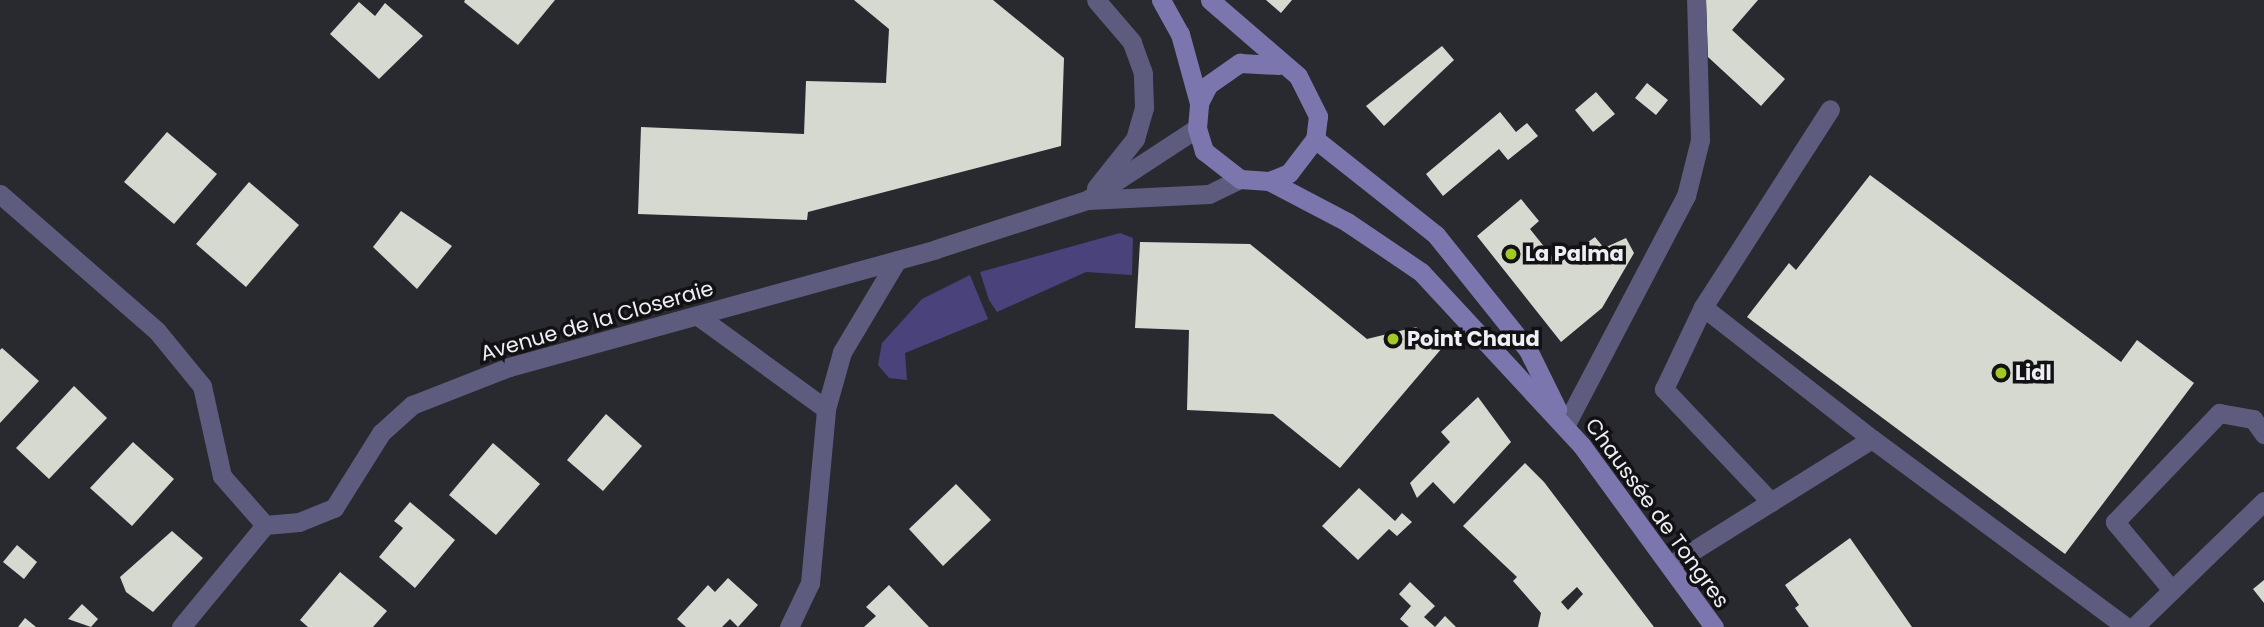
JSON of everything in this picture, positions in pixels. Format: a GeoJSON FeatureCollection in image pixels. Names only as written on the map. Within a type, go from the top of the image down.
{"type":"FeatureCollection","features":[{"type":"Feature","properties":{"kind":"main road"},"geometry":{"type":"LineString","coordinates":[[1161,0],[1180,34],[1199,103],[1197,128],[1212,159],[1240,179]]}},
{"type":"Feature","properties":{"kind":"main road"},"geometry":{"type":"LineString","coordinates":[[1210,0],[1312,94],[1315,139],[1289,173],[1269,181]]}},
{"type":"Feature","properties":{"kind":"main road"},"geometry":{"type":"LineString","coordinates":[[1199,103],[1208,86],[1240,63],[1279,65]]}},
{"type":"Feature","properties":{"kind":"main road","name":"Chaussée de Tongres"},"geometry":{"type":"LineString","coordinates":[[1315,139],[1436,235],[1528,349],[1564,426]]}},
{"type":"Feature","properties":{"kind":"main road","name":"Chaussée de Tongres"},"geometry":{"type":"LineString","coordinates":[[1240,179],[1269,181],[1348,222],[1421,272],[1564,426],[1714,627]]}},
{"type":"Feature","properties":{"kind":"street"},"geometry":{"type":"LineString","coordinates":[[1087,200],[1135,139],[1144,107],[1143,74],[1132,42],[1096,0]]}},
{"type":"Feature","properties":{"kind":"street"},"geometry":{"type":"LineString","coordinates":[[1564,426],[1686,196],[1700,140],[1696,0]]}},
{"type":"Feature","properties":{"kind":"street"},"geometry":{"type":"LineString","coordinates":[[1771,502],[1664,389],[1703,307],[1830,108]]}},
{"type":"Feature","properties":{"kind":"street","name":"Avenue de la Closeraie"},"geometry":{"type":"LineString","coordinates":[[1087,200],[1197,128]]}},
{"type":"Feature","properties":{"kind":"street","name":"Avenue de la Closeraie"},"geometry":{"type":"LineString","coordinates":[[265,525],[299,522],[334,508],[381,433],[412,405],[509,367],[897,260],[1087,200],[1209,194],[1240,179]]}},
{"type":"Feature","properties":{"kind":"street"},"geometry":{"type":"LineString","coordinates":[[4,203],[158,331],[202,386],[222,476],[265,525],[181,627]]}},
{"type":"Feature","properties":{"kind":"street"},"geometry":{"type":"LineString","coordinates":[[789,627],[810,583],[826,409],[842,352],[897,260]]}},
{"type":"Feature","properties":{"kind":"street"},"geometry":{"type":"LineString","coordinates":[[1703,307],[1872,439],[2126,627]]}},
{"type":"Feature","properties":{"kind":"street"},"geometry":{"type":"LineString","coordinates":[[698,316],[826,409]]}},
{"type":"Feature","properties":{"kind":"street"},"geometry":{"type":"LineString","coordinates":[[2172,590],[2115,522],[2219,413],[2253,419],[2264,433]]}},
{"type":"Feature","properties":{"kind":"street"},"geometry":{"type":"LineString","coordinates":[[1670,565],[1872,439]]}},
{"type":"Feature","properties":{"kind":"street"},"geometry":{"type":"LineString","coordinates":[[2134,627],[2264,501]]}},
{"type":"Feature","properties":{"kind":"shaded area"},"geometry":{"type":"Polygon","coordinates":[[[1120,233],[1133,238],[1132,275],[1086,272],[997,312],[989,300],[980,272],[1120,233]]]}},
{"type":"Feature","properties":{"kind":"shaded area"},"geometry":{"type":"Polygon","coordinates":[[[970,275],[988,319],[905,353],[907,380],[889,378],[878,365],[882,343],[922,299],[970,275]]]}},
{"type":"Feature","properties":{"kind":"building"},"geometry":{"type":"Polygon","coordinates":[[[465,0],[555,0],[518,45],[464,2],[465,0]]]}},
{"type":"Feature","properties":{"kind":"building"},"geometry":{"type":"Polygon","coordinates":[[[854,0],[993,0],[1064,58],[1061,146],[808,212],[807,220],[638,214],[641,127],[804,134],[806,81],[886,83],[889,29],[854,0]]]}},
{"type":"Feature","properties":{"kind":"building"},"geometry":{"type":"Polygon","coordinates":[[[1266,0],[1292,0],[1281,13],[1266,0]]]}},
{"type":"Feature","properties":{"kind":"building"},"geometry":{"type":"Polygon","coordinates":[[[1706,0],[1758,0],[1732,30],[1785,79],[1761,106],[1708,57],[1706,0]]]}},
{"type":"Feature","properties":{"kind":"building"},"geometry":{"type":"Polygon","coordinates":[[[359,2],[375,16],[385,3],[423,36],[379,79],[330,34],[359,2]]]}},
{"type":"Feature","properties":{"kind":"building"},"geometry":{"type":"Polygon","coordinates":[[[1442,46],[1454,60],[1384,126],[1366,106],[1442,46]]]}},
{"type":"Feature","properties":{"kind":"building"},"geometry":{"type":"Polygon","coordinates":[[[1647,83],[1668,100],[1656,115],[1635,98],[1647,83]]]}},
{"type":"Feature","properties":{"kind":"building"},"geometry":{"type":"Polygon","coordinates":[[[1596,92],[1615,114],[1593,132],[1575,110],[1596,92]]]}},
{"type":"Feature","properties":{"kind":"building"},"geometry":{"type":"Polygon","coordinates":[[[1500,112],[1516,132],[1527,123],[1538,136],[1508,160],[1499,149],[1443,196],[1426,174],[1500,112]]]}},
{"type":"Feature","properties":{"kind":"building"},"geometry":{"type":"Polygon","coordinates":[[[167,132],[217,174],[174,224],[124,182],[167,132]]]}},
{"type":"Feature","properties":{"kind":"building","name":"Lidl"},"geometry":{"type":"Polygon","coordinates":[[[1870,175],[2121,362],[2137,340],[2194,383],[2065,554],[1747,317],[1789,263],[1796,270],[1870,175]]]}},
{"type":"Feature","properties":{"kind":"building"},"geometry":{"type":"Polygon","coordinates":[[[249,182],[299,225],[246,287],[196,244],[249,182]]]}},
{"type":"Feature","properties":{"kind":"building"},"geometry":{"type":"Polygon","coordinates":[[[1521,199],[1539,221],[1530,229],[1558,264],[1595,237],[1604,248],[1626,238],[1634,253],[1602,308],[1561,342],[1477,236],[1521,199]]]}},
{"type":"Feature","properties":{"kind":"building"},"geometry":{"type":"Polygon","coordinates":[[[401,211],[452,246],[417,289],[373,247],[401,211]]]}},
{"type":"Feature","properties":{"kind":"building"},"geometry":{"type":"Polygon","coordinates":[[[1140,242],[1250,244],[1367,339],[1416,327],[1442,348],[1340,468],[1273,414],[1187,410],[1189,330],[1135,328],[1140,242]]]}},
{"type":"Feature","properties":{"kind":"building"},"geometry":{"type":"Polygon","coordinates":[[[2,348],[39,381],[0,423],[0,350],[2,348]]]}},
{"type":"Feature","properties":{"kind":"building"},"geometry":{"type":"Polygon","coordinates":[[[74,386],[107,418],[49,479],[16,448],[74,386]]]}},
{"type":"Feature","properties":{"kind":"building"},"geometry":{"type":"Polygon","coordinates":[[[1478,397],[1511,442],[1454,504],[1433,482],[1417,498],[1410,483],[1450,442],[1441,432],[1478,397]]]}},
{"type":"Feature","properties":{"kind":"building"},"geometry":{"type":"Polygon","coordinates":[[[606,414],[642,446],[603,491],[567,460],[606,414]]]}},
{"type":"Feature","properties":{"kind":"building"},"geometry":{"type":"Polygon","coordinates":[[[133,442],[174,479],[132,526],[90,488],[133,442]]]}},
{"type":"Feature","properties":{"kind":"building"},"geometry":{"type":"Polygon","coordinates":[[[493,443],[540,484],[496,535],[449,495],[493,443]]]}},
{"type":"Feature","properties":{"kind":"building"},"geometry":{"type":"Polygon","coordinates":[[[1525,463],[1544,482],[1654,627],[1538,627],[1541,613],[1513,581],[1517,577],[1463,526],[1525,463]],[[1577,587],[1561,602],[1568,610],[1583,594],[1577,587]]]}},
{"type":"Feature","properties":{"kind":"building"},"geometry":{"type":"Polygon","coordinates":[[[956,484],[991,520],[943,566],[909,529],[956,484]]]}},
{"type":"Feature","properties":{"kind":"building"},"geometry":{"type":"Polygon","coordinates":[[[1359,488],[1395,521],[1402,513],[1412,522],[1397,536],[1389,529],[1358,560],[1322,526],[1359,488]]]}},
{"type":"Feature","properties":{"kind":"building"},"geometry":{"type":"Polygon","coordinates":[[[410,502],[455,540],[415,588],[379,557],[403,528],[394,521],[410,502]]]}},
{"type":"Feature","properties":{"kind":"building"},"geometry":{"type":"Polygon","coordinates":[[[172,531],[203,558],[153,612],[126,592],[120,577],[172,531]]]}},
{"type":"Feature","properties":{"kind":"building"},"geometry":{"type":"Polygon","coordinates":[[[1850,538],[1912,627],[1809,627],[1795,608],[1799,605],[1785,585],[1850,538]]]}},
{"type":"Feature","properties":{"kind":"building"},"geometry":{"type":"Polygon","coordinates":[[[17,545],[37,562],[24,579],[3,562],[17,545]]]}},
{"type":"Feature","properties":{"kind":"building"},"geometry":{"type":"Polygon","coordinates":[[[340,572],[387,611],[373,627],[308,627],[300,620],[340,572]]]}},
{"type":"Feature","properties":{"kind":"building"},"geometry":{"type":"Polygon","coordinates":[[[728,578],[758,605],[738,627],[730,619],[722,627],[686,627],[677,619],[708,585],[715,592],[728,578]]]}},
{"type":"Feature","properties":{"kind":"building"},"geometry":{"type":"Polygon","coordinates":[[[2264,580],[2264,603],[2253,589],[2264,580]]]}},
{"type":"Feature","properties":{"kind":"building"},"geometry":{"type":"Polygon","coordinates":[[[1410,582],[1435,606],[1424,617],[1435,627],[1409,627],[1400,619],[1411,606],[1399,594],[1410,582]]]}},
{"type":"Feature","properties":{"kind":"building"},"geometry":{"type":"Polygon","coordinates":[[[889,585],[929,627],[864,627],[876,616],[866,607],[889,585]]]}},
{"type":"Feature","properties":{"kind":"building"},"geometry":{"type":"Polygon","coordinates":[[[82,604],[98,619],[91,627],[68,619],[82,604]]]}},
{"type":"Feature","properties":{"kind":"building"},"geometry":{"type":"Polygon","coordinates":[[[1445,616],[1456,627],[1435,627],[1445,616]]]}},
{"type":"Feature","properties":{"kind":"building"},"geometry":{"type":"Polygon","coordinates":[[[25,618],[36,627],[18,627],[25,618]]]}},
{"type":"Feature","properties":{"kind":"place","name":"La Palma"},"geometry":{"type":"Point","coordinates":[1511,254]}},
{"type":"Feature","properties":{"kind":"place","name":"Point Chaud"},"geometry":{"type":"Point","coordinates":[1393,339]}},
{"type":"Feature","properties":{"kind":"place","name":"Lidl"},"geometry":{"type":"Point","coordinates":[2001,373]}}]}
